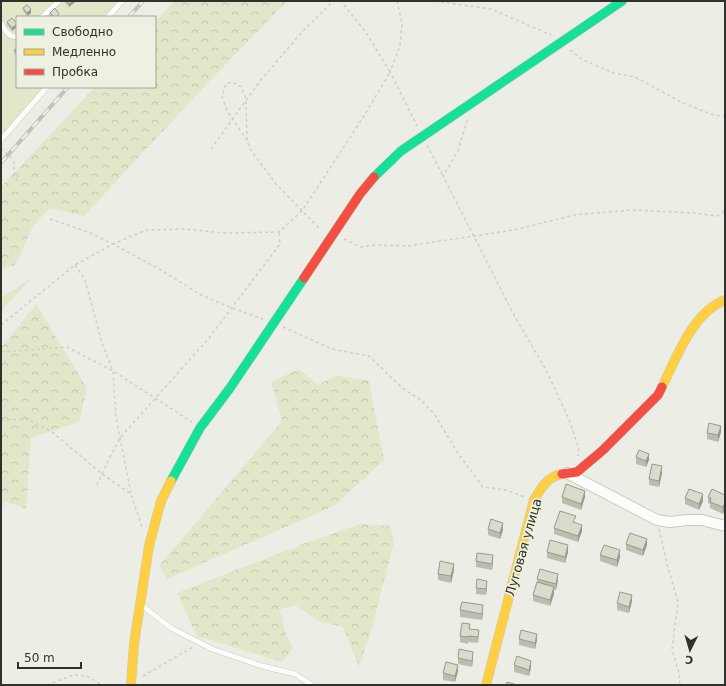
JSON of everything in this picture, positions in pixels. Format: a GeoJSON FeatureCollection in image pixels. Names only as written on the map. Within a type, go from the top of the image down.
{"type":"FeatureCollection","features":[{"type":"Feature","properties":{"kind":"street"},"geometry":{"type":"LineString","coordinates":[[131,684],[134,644],[149,546],[161,501],[178,466],[200,428],[230,388],[360,194],[377,173],[401,151],[622,1]]}},
{"type":"Feature","properties":{"kind":"street","name":"Луговая улица"},"geometry":{"type":"LineString","coordinates":[[486,685],[534,500],[541,488],[554,475],[577,472],[603,450],[658,395],[690,330],[715,304],[725,300]]}},
{"type":"Feature","properties":{"kind":"street"},"geometry":{"type":"LineString","coordinates":[[567,473],[657,520],[670,522],[702,520],[725,526]]}},
{"type":"Feature","properties":{"kind":"lane"},"geometry":{"type":"LineString","coordinates":[[43,16],[59,1]]}},
{"type":"Feature","properties":{"kind":"lane"},"geometry":{"type":"LineString","coordinates":[[109,16],[122,1]]}},
{"type":"Feature","properties":{"kind":"lane"},"geometry":{"type":"LineString","coordinates":[[1,23],[11,36],[16,37]]}},
{"type":"Feature","properties":{"kind":"lane"},"geometry":{"type":"LineString","coordinates":[[1,140],[46,88]]}},
{"type":"Feature","properties":{"kind":"lane"},"geometry":{"type":"LineString","coordinates":[[140,607],[144,607],[171,628],[212,649],[262,666],[295,674],[312,685]]}},
{"type":"Feature","properties":{"kind":"path"},"geometry":{"type":"LineString","coordinates":[[211,150],[260,81],[302,32],[333,1]]}},
{"type":"Feature","properties":{"kind":"path"},"geometry":{"type":"LineString","coordinates":[[341,1],[367,34],[390,72],[515,317],[545,368],[569,419],[579,449],[578,456]]}},
{"type":"Feature","properties":{"kind":"path"},"geometry":{"type":"LineString","coordinates":[[1,325],[75,265],[113,244],[146,230],[186,229],[224,233],[279,232],[302,211],[364,116],[390,72],[400,46],[402,23],[397,1]]}},
{"type":"Feature","properties":{"kind":"path"},"geometry":{"type":"LineString","coordinates":[[435,1],[491,9],[550,33],[583,60],[614,73],[635,77],[683,103],[711,114],[725,117]]}},
{"type":"Feature","properties":{"kind":"path"},"geometry":{"type":"LineString","coordinates":[[247,140],[246,100],[242,87],[232,82],[226,84],[222,96],[227,111],[247,140],[250,149],[276,184],[318,227],[361,247],[375,245],[407,246],[514,230],[574,215],[631,210],[717,216],[725,211]]}},
{"type":"Feature","properties":{"kind":"path"},"geometry":{"type":"LineString","coordinates":[[443,176],[458,151],[467,118]]}},
{"type":"Feature","properties":{"kind":"path"},"geometry":{"type":"LineString","coordinates":[[1,148],[14,161],[14,178],[19,182]]}},
{"type":"Feature","properties":{"kind":"path"},"geometry":{"type":"LineString","coordinates":[[50,219],[88,232],[113,244],[161,270],[202,295],[232,308],[273,323],[332,349],[369,356],[405,390],[421,400],[435,415],[457,452],[483,487],[506,490],[534,500]]}},
{"type":"Feature","properties":{"kind":"path"},"geometry":{"type":"LineString","coordinates":[[97,485],[120,438],[209,338],[280,244],[279,232]]}},
{"type":"Feature","properties":{"kind":"path"},"geometry":{"type":"LineString","coordinates":[[75,265],[85,280],[102,344],[112,371],[116,417],[131,494],[144,531]]}},
{"type":"Feature","properties":{"kind":"path"},"geometry":{"type":"LineString","coordinates":[[1,352],[68,347],[112,371],[200,428]]}},
{"type":"Feature","properties":{"kind":"path"},"geometry":{"type":"LineString","coordinates":[[1,420],[27,419],[52,432],[102,474],[131,494]]}},
{"type":"Feature","properties":{"kind":"path"},"geometry":{"type":"LineString","coordinates":[[657,520],[667,564],[678,602],[672,649],[679,673],[680,685]]}},
{"type":"Feature","properties":{"kind":"path"},"geometry":{"type":"LineString","coordinates":[[131,684],[200,643]]}},
{"type":"Feature","properties":{"kind":"path"},"geometry":{"type":"LineString","coordinates":[[47,685],[73,675],[87,676],[102,685]]}},
{"type":"Feature","properties":{"kind":"green space"},"geometry":{"type":"Polygon","coordinates":[[[1,1],[122,1],[109,16],[16,16],[16,88],[46,88],[1,140],[1,1]]]}},
{"type":"Feature","properties":{"kind":"green space"},"geometry":{"type":"Polygon","coordinates":[[[175,1],[287,1],[203,88],[84,216],[50,208],[33,226],[16,264],[1,270],[1,187],[94,88],[156,88],[156,21],[175,1]]]}},
{"type":"Feature","properties":{"kind":"green space"},"geometry":{"type":"Polygon","coordinates":[[[33,277],[1,311],[1,298],[33,277]]]}},
{"type":"Feature","properties":{"kind":"green space"},"geometry":{"type":"Polygon","coordinates":[[[36,304],[87,388],[79,422],[31,438],[26,509],[6,502],[1,509],[1,348],[36,304]]]}},
{"type":"Feature","properties":{"kind":"green space"},"geometry":{"type":"Polygon","coordinates":[[[299,369],[318,385],[336,375],[369,381],[384,460],[334,506],[167,579],[159,566],[282,421],[271,382],[299,369]]]}},
{"type":"Feature","properties":{"kind":"green space"},"geometry":{"type":"Polygon","coordinates":[[[360,524],[390,526],[394,543],[371,631],[359,667],[343,627],[319,621],[295,605],[280,610],[285,631],[293,649],[282,662],[197,636],[177,593],[303,544],[360,524]]]}},
{"type":"Feature","properties":{"kind":"building"},"geometry":{"type":"Polygon","coordinates":[[[27,5],[31,9],[27,13],[23,8],[27,5]]]}},
{"type":"Feature","properties":{"kind":"building"},"geometry":{"type":"Polygon","coordinates":[[[55,8],[59,14],[57,16],[53,16],[50,13],[55,8]]]}},
{"type":"Feature","properties":{"kind":"building"},"geometry":{"type":"Polygon","coordinates":[[[12,18],[16,25],[12,28],[7,22],[12,18]]]}},
{"type":"Feature","properties":{"kind":"building"},"geometry":{"type":"Polygon","coordinates":[[[709,423],[721,426],[718,435],[707,433],[709,423]]]}},
{"type":"Feature","properties":{"kind":"building"},"geometry":{"type":"Polygon","coordinates":[[[639,450],[649,454],[646,461],[636,457],[639,450]]]}},
{"type":"Feature","properties":{"kind":"building"},"geometry":{"type":"Polygon","coordinates":[[[652,464],[662,466],[659,481],[649,479],[652,464]]]}},
{"type":"Feature","properties":{"kind":"building"},"geometry":{"type":"Polygon","coordinates":[[[566,484],[585,491],[581,504],[562,497],[566,484]]]}},
{"type":"Feature","properties":{"kind":"building"},"geometry":{"type":"Polygon","coordinates":[[[689,489],[703,494],[699,504],[685,498],[689,489]]]}},
{"type":"Feature","properties":{"kind":"building"},"geometry":{"type":"Polygon","coordinates":[[[712,489],[725,495],[723,507],[710,502],[711,498],[708,497],[712,489]]]}},
{"type":"Feature","properties":{"kind":"building"},"geometry":{"type":"Polygon","coordinates":[[[560,511],[576,516],[573,522],[582,525],[578,536],[554,528],[560,511]]]}},
{"type":"Feature","properties":{"kind":"building"},"geometry":{"type":"Polygon","coordinates":[[[491,519],[503,523],[500,533],[488,529],[491,519]]]}},
{"type":"Feature","properties":{"kind":"building"},"geometry":{"type":"Polygon","coordinates":[[[630,533],[647,539],[643,550],[626,544],[630,533]]]}},
{"type":"Feature","properties":{"kind":"building"},"geometry":{"type":"Polygon","coordinates":[[[550,540],[568,545],[565,557],[547,552],[550,540]]]}},
{"type":"Feature","properties":{"kind":"building"},"geometry":{"type":"Polygon","coordinates":[[[604,545],[620,550],[617,560],[600,555],[604,545]]]}},
{"type":"Feature","properties":{"kind":"building"},"geometry":{"type":"Polygon","coordinates":[[[477,553],[493,555],[492,564],[476,561],[477,553]]]}},
{"type":"Feature","properties":{"kind":"building"},"geometry":{"type":"Polygon","coordinates":[[[440,561],[454,564],[451,576],[438,574],[440,561]]]}},
{"type":"Feature","properties":{"kind":"building"},"geometry":{"type":"Polygon","coordinates":[[[540,569],[558,574],[556,584],[537,579],[540,569]]]}},
{"type":"Feature","properties":{"kind":"building"},"geometry":{"type":"Polygon","coordinates":[[[477,579],[487,581],[486,589],[476,588],[477,579]]]}},
{"type":"Feature","properties":{"kind":"building"},"geometry":{"type":"Polygon","coordinates":[[[537,582],[554,587],[550,600],[533,595],[537,582]]]}},
{"type":"Feature","properties":{"kind":"building"},"geometry":{"type":"Polygon","coordinates":[[[620,592],[632,595],[629,607],[617,603],[620,592]]]}},
{"type":"Feature","properties":{"kind":"building"},"geometry":{"type":"Polygon","coordinates":[[[462,602],[483,605],[482,614],[460,610],[462,602]]]}},
{"type":"Feature","properties":{"kind":"building"},"geometry":{"type":"Polygon","coordinates":[[[462,623],[470,624],[469,629],[479,630],[478,637],[460,636],[462,623]]]}},
{"type":"Feature","properties":{"kind":"building"},"geometry":{"type":"Polygon","coordinates":[[[521,630],[537,634],[535,643],[519,639],[521,630]]]}},
{"type":"Feature","properties":{"kind":"building"},"geometry":{"type":"Polygon","coordinates":[[[459,649],[473,652],[472,661],[458,658],[459,649]]]}},
{"type":"Feature","properties":{"kind":"building"},"geometry":{"type":"Polygon","coordinates":[[[517,656],[531,661],[529,670],[514,665],[517,656]]]}},
{"type":"Feature","properties":{"kind":"building"},"geometry":{"type":"Polygon","coordinates":[[[446,662],[458,665],[455,676],[443,673],[446,662]]]}},
{"type":"Feature","properties":{"kind":"building"},"geometry":{"type":"Polygon","coordinates":[[[507,682],[517,685],[506,685],[507,682]]]}},
{"type":"Feature","properties":{"kind":"railway"},"geometry":{"type":"LineString","coordinates":[[130,16],[143,1]]}},
{"type":"Feature","properties":{"kind":"railway"},"geometry":{"type":"LineString","coordinates":[[1,163],[67,88]]}},
{"type":"Feature","properties":{"kind":"traffic: fast"},"geometry":{"type":"LineString","coordinates":[[374,177],[401,151],[622,1]]}},
{"type":"Feature","properties":{"kind":"traffic: fast"},"geometry":{"type":"LineString","coordinates":[[171,481],[200,428],[230,388],[304,278]]}},
{"type":"Feature","properties":{"kind":"traffic: slow"},"geometry":{"type":"LineString","coordinates":[[662,387],[680,350],[695,325],[713,306],[725,300]]}},
{"type":"Feature","properties":{"kind":"traffic: slow"},"geometry":{"type":"LineString","coordinates":[[486,685],[534,500],[542,487],[549,480],[562,474]]}},
{"type":"Feature","properties":{"kind":"traffic: slow"},"geometry":{"type":"LineString","coordinates":[[131,685],[134,644],[149,546],[161,501],[171,481]]}},
{"type":"Feature","properties":{"kind":"traffic: jam"},"geometry":{"type":"LineString","coordinates":[[304,278],[360,194],[374,177]]}},
{"type":"Feature","properties":{"kind":"traffic: jam"},"geometry":{"type":"LineString","coordinates":[[562,474],[577,472],[603,450],[658,395],[662,387]]}}]}
